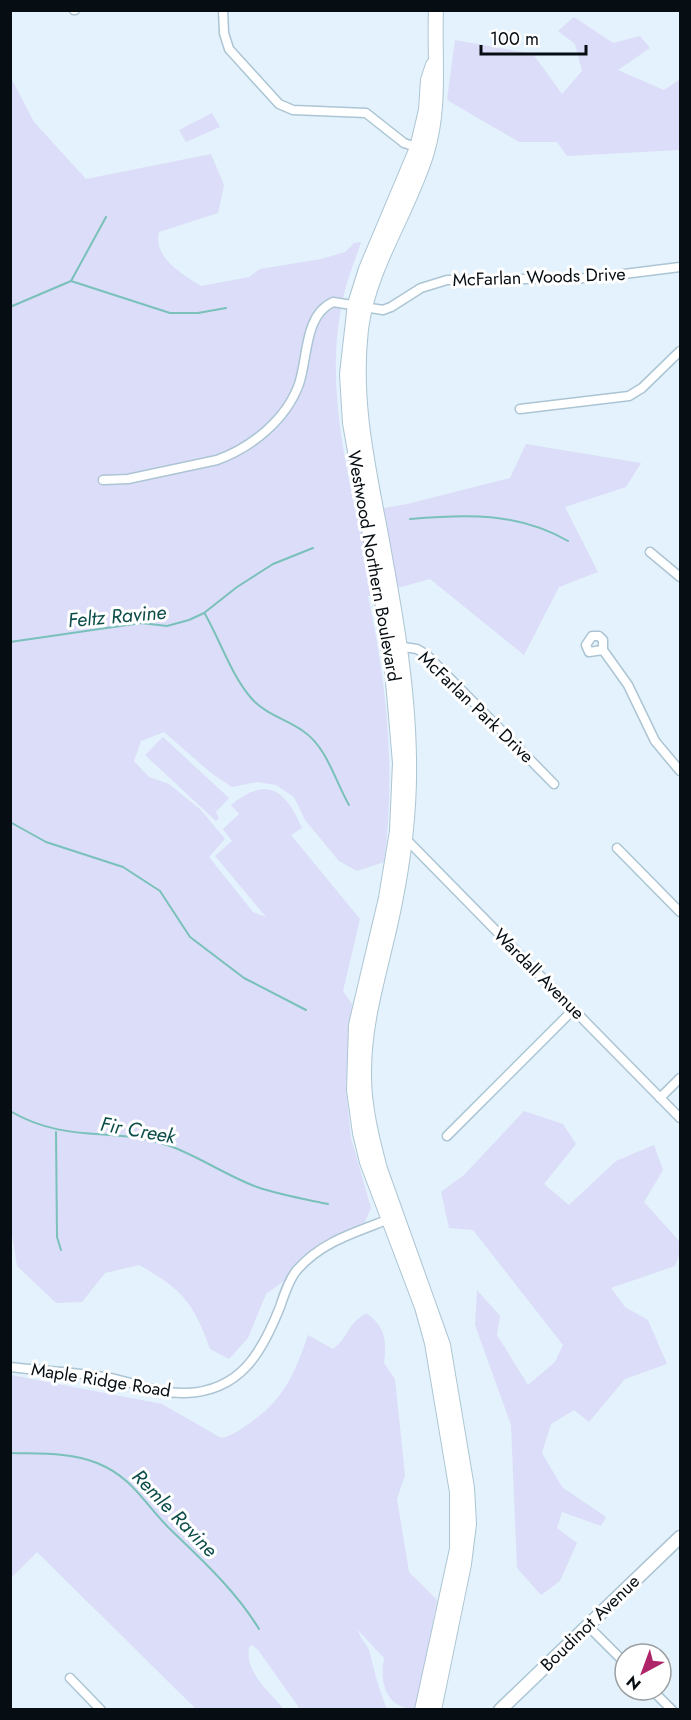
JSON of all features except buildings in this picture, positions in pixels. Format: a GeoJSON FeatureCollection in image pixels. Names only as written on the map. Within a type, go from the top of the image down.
{"type":"FeatureCollection","features":[{"type":"Feature","properties":{"kind":"main road","name":"Westwood Northern Boulevard"},"geometry":{"type":"LineString","coordinates":[[434,1710],[457,1549],[457,1492],[432,1343],[393,1218],[360,1133],[354,1090],[354,1046],[360,1004],[401,835],[395,646],[349,415],[348,355],[361,306],[366,268],[422,149],[428,80],[434,62],[436,10]]}},
{"type":"Feature","properties":{"kind":"main road","name":"Westwood Northern Boulevard"},"geometry":{"type":"LineString","coordinates":[[422,1710],[448,1615]]}},
{"type":"Feature","properties":{"kind":"street"},"geometry":{"type":"LineString","coordinates":[[223,10],[225,39],[230,49],[279,104],[293,110],[366,113],[404,143],[422,149]]}},
{"type":"Feature","properties":{"kind":"street","name":"McFarlan Woods Drive"},"geometry":{"type":"LineString","coordinates":[[103,480],[128,479],[217,460],[244,447],[268,429],[288,406],[299,384],[317,313],[333,302],[382,310],[391,307],[421,288],[447,280],[592,278],[681,267]]}},
{"type":"Feature","properties":{"kind":"street"},"geometry":{"type":"LineString","coordinates":[[520,409],[629,396],[642,388],[681,351]]}},
{"type":"Feature","properties":{"kind":"street"},"geometry":{"type":"LineString","coordinates":[[650,552],[681,577]]}},
{"type":"Feature","properties":{"kind":"street","name":"McFarlan Park Drive"},"geometry":{"type":"LineString","coordinates":[[395,646],[417,649],[427,655],[554,784]]}},
{"type":"Feature","properties":{"kind":"street"},"geometry":{"type":"LineString","coordinates":[[603,650],[628,685],[655,741],[681,771]]}},
{"type":"Feature","properties":{"kind":"street","name":"Wardall Avenue"},"geometry":{"type":"LineString","coordinates":[[401,835],[681,1118]]}},
{"type":"Feature","properties":{"kind":"street"},"geometry":{"type":"LineString","coordinates":[[617,848],[681,912]]}},
{"type":"Feature","properties":{"kind":"street"},"geometry":{"type":"LineString","coordinates":[[447,1136],[574,1009]]}},
{"type":"Feature","properties":{"kind":"street"},"geometry":{"type":"LineString","coordinates":[[660,1098],[681,1078]]}},
{"type":"Feature","properties":{"kind":"street","name":"Maple Ridge Road"},"geometry":{"type":"LineString","coordinates":[[10,1367],[109,1378],[161,1390],[186,1393],[209,1389],[232,1379],[251,1363],[266,1342],[294,1273],[311,1255],[348,1235],[393,1218]]}},
{"type":"Feature","properties":{"kind":"street","name":"Boudinot Avenue"},"geometry":{"type":"LineString","coordinates":[[500,1710],[680,1539]]}},
{"type":"Feature","properties":{"kind":"street"},"geometry":{"type":"LineString","coordinates":[[588,1626],[613,1651]]}},
{"type":"Feature","properties":{"kind":"street"},"geometry":{"type":"LineString","coordinates":[[70,1678],[101,1710]]}},
{"type":"Feature","properties":{"kind":"shaded area"},"geometry":{"type":"Polygon","coordinates":[[[574,17],[613,43],[640,36],[650,48],[618,70],[664,90],[680,79],[680,150],[567,156],[557,142],[519,142],[447,100],[455,40],[533,54],[562,94],[582,71],[575,44],[558,31],[574,17]]]}},
{"type":"Feature","properties":{"kind":"shaded area"},"geometry":{"type":"Polygon","coordinates":[[[10,76],[34,122],[86,179],[211,154],[224,185],[218,213],[159,232],[158,241],[160,250],[171,264],[201,286],[249,277],[260,269],[321,259],[345,252],[354,243],[361,242],[347,284],[339,318],[336,346],[340,430],[356,513],[407,504],[510,478],[526,444],[641,463],[626,487],[565,507],[598,572],[559,587],[524,655],[430,579],[368,596],[380,662],[388,729],[389,795],[384,862],[357,871],[339,861],[305,820],[294,797],[276,785],[257,782],[232,787],[211,773],[164,732],[141,741],[134,761],[149,777],[169,784],[201,810],[225,839],[209,857],[253,912],[266,917],[215,856],[232,841],[223,829],[239,814],[231,805],[244,796],[265,789],[282,796],[289,804],[302,828],[291,835],[360,919],[343,991],[352,1004],[346,1089],[351,1138],[371,1208],[365,1222],[266,1294],[248,1338],[229,1359],[210,1349],[198,1320],[185,1299],[166,1282],[139,1265],[105,1273],[82,1302],[56,1303],[17,1266],[11,1228],[10,76]]]}},
{"type":"Feature","properties":{"kind":"shaded area"},"geometry":{"type":"Polygon","coordinates":[[[212,113],[220,127],[186,142],[179,130],[212,113]]]}},
{"type":"Feature","properties":{"kind":"shaded area"},"geometry":{"type":"Polygon","coordinates":[[[163,737],[229,798],[216,812],[219,818],[216,821],[145,755],[163,737]]]}},
{"type":"Feature","properties":{"kind":"shaded area"},"geometry":{"type":"Polygon","coordinates":[[[524,1111],[563,1124],[576,1144],[544,1184],[569,1205],[616,1161],[654,1145],[663,1170],[644,1202],[680,1242],[680,1253],[675,1266],[611,1288],[625,1307],[648,1320],[667,1364],[625,1379],[589,1422],[574,1410],[551,1424],[542,1453],[562,1487],[606,1517],[601,1526],[562,1512],[557,1528],[577,1543],[560,1581],[541,1595],[517,1568],[511,1425],[475,1325],[477,1290],[500,1316],[497,1335],[528,1385],[555,1362],[563,1345],[473,1230],[449,1228],[441,1192],[464,1175],[524,1111]]]}},
{"type":"Feature","properties":{"kind":"shaded area"},"geometry":{"type":"Polygon","coordinates":[[[366,1313],[381,1328],[385,1340],[384,1363],[395,1379],[405,1475],[397,1499],[409,1572],[437,1600],[416,1709],[398,1705],[392,1700],[384,1686],[384,1658],[358,1630],[369,1650],[387,1709],[300,1709],[252,1645],[249,1647],[249,1656],[254,1673],[284,1709],[196,1709],[37,1552],[11,1578],[11,1375],[162,1404],[221,1438],[242,1428],[265,1411],[282,1393],[299,1360],[308,1335],[333,1349],[355,1322],[366,1313]]]}},
{"type":"Feature","properties":{"kind":"waterway"},"geometry":{"type":"LineString","coordinates":[[71,281],[106,217]]}},
{"type":"Feature","properties":{"kind":"waterway"},"geometry":{"type":"LineString","coordinates":[[71,281],[170,313],[198,313],[226,308]]}},
{"type":"Feature","properties":{"kind":"waterway"},"geometry":{"type":"LineString","coordinates":[[10,307],[71,281]]}},
{"type":"Feature","properties":{"kind":"waterway"},"geometry":{"type":"LineString","coordinates":[[410,519],[451,516],[491,517],[530,525],[568,541]]}},
{"type":"Feature","properties":{"kind":"waterway","name":"Feltz Ravine"},"geometry":{"type":"LineString","coordinates":[[10,642],[141,623],[167,626],[189,620],[204,613],[237,587],[273,564],[313,548]]}},
{"type":"Feature","properties":{"kind":"waterway"},"geometry":{"type":"LineString","coordinates":[[205,614],[245,690],[264,709],[297,727],[311,738],[324,755],[349,805]]}},
{"type":"Feature","properties":{"kind":"waterway"},"geometry":{"type":"LineString","coordinates":[[10,822],[46,842],[123,867],[160,891],[190,937],[244,978],[306,1010]]}},
{"type":"Feature","properties":{"kind":"waterway","name":"Fir Creek"},"geometry":{"type":"LineString","coordinates":[[10,1111],[52,1128],[150,1140],[170,1146],[257,1187],[328,1204]]}},
{"type":"Feature","properties":{"kind":"waterway"},"geometry":{"type":"LineString","coordinates":[[56,1132],[57,1237],[61,1250]]}},
{"type":"Feature","properties":{"kind":"waterway","name":"Remle Ravine"},"geometry":{"type":"LineString","coordinates":[[10,1453],[54,1454],[87,1459],[120,1476],[218,1576],[259,1629]]}}]}
